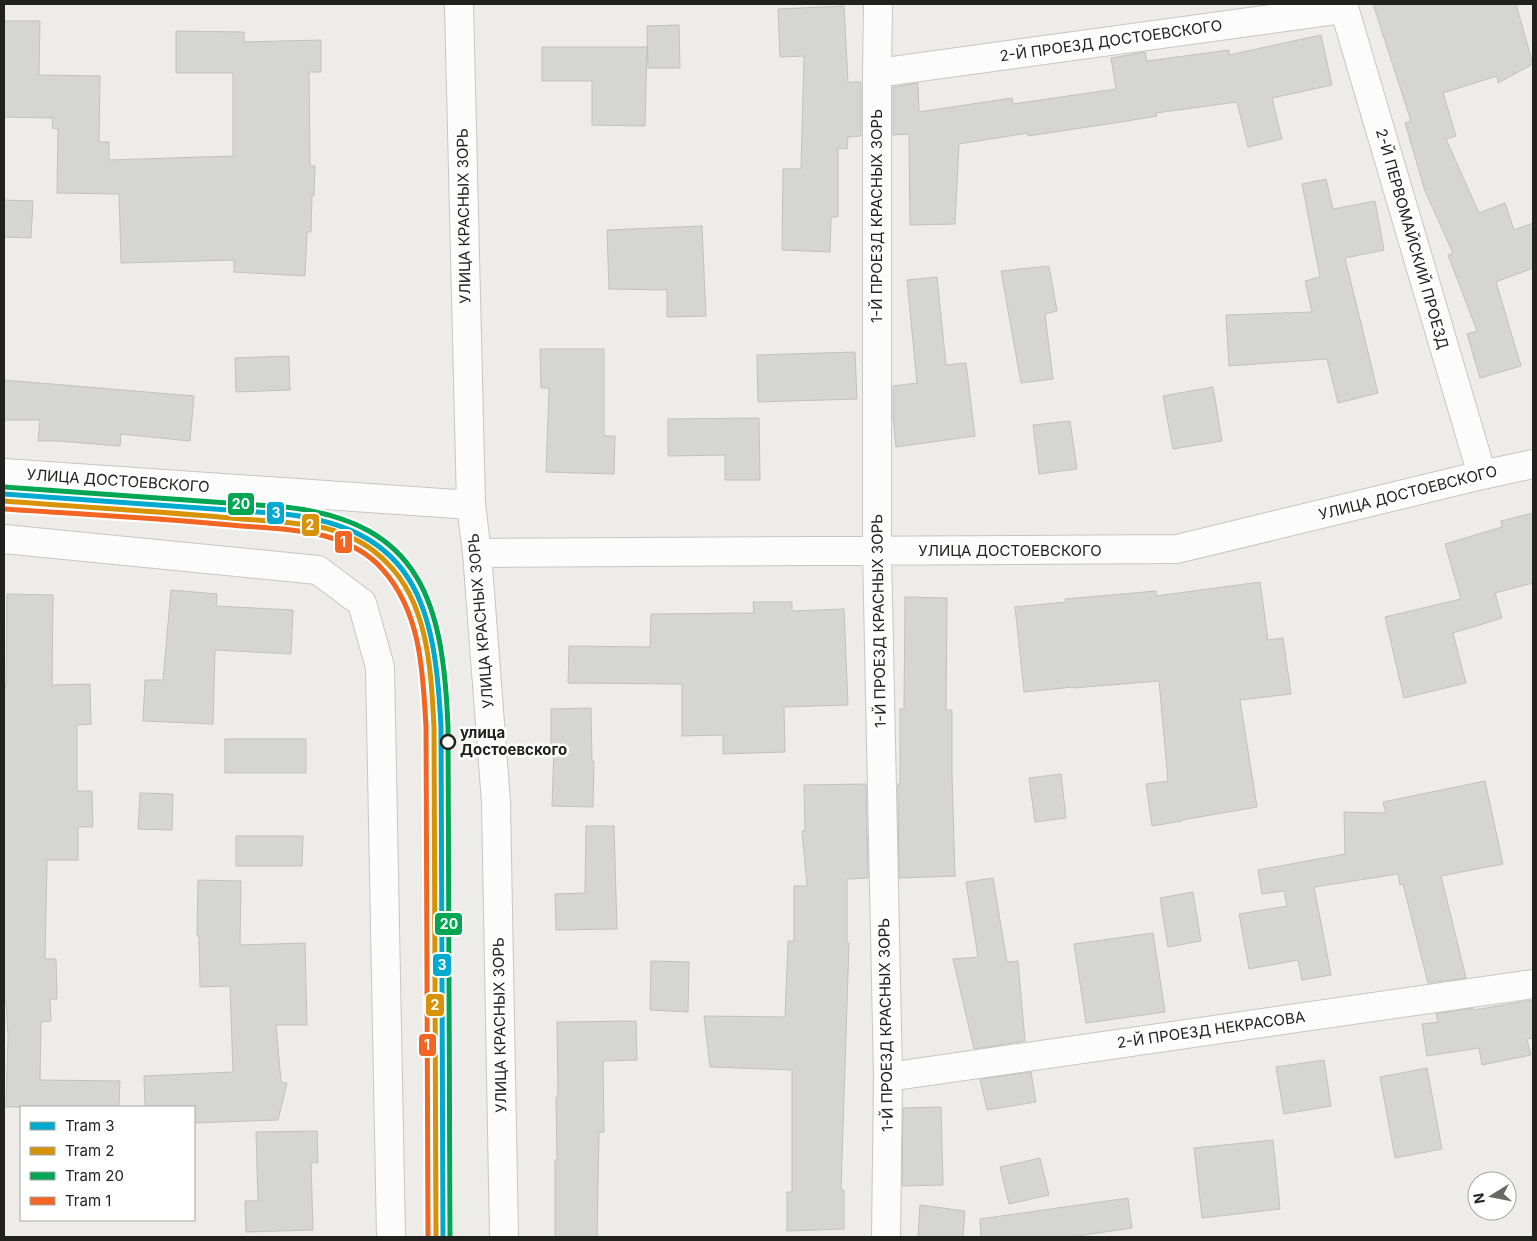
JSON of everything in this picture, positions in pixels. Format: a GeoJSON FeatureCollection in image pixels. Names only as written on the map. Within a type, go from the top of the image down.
{"type":"FeatureCollection","features":[{"type":"Feature","properties":{"kind":"street","name":"УЛИЦА КРАСНЫХ ЗОРЬ"},"geometry":{"type":"LineString","coordinates":[[459,4],[471,505],[477,553],[496,802],[504,1237]]}},
{"type":"Feature","properties":{"kind":"street","name":"1-Й ПРОЕЗД КРАСНЫХ ЗОРЬ"},"geometry":{"type":"LineString","coordinates":[[878,4],[878,551],[888,1077],[886,1237]]}},
{"type":"Feature","properties":{"kind":"street","name":"2-Й ПРОЕЗД ДОСТОЕВСКОГО"},"geometry":{"type":"LineString","coordinates":[[877,73],[1344,7]]}},
{"type":"Feature","properties":{"kind":"street","name":"2-Й ПЕРВОМАЙСКИЙ ПРОЕЗД"},"geometry":{"type":"LineString","coordinates":[[1344,7],[1482,475]]}},
{"type":"Feature","properties":{"kind":"street","name":"УЛИЦА ДОСТОЕВСКОГО"},"geometry":{"type":"LineString","coordinates":[[477,553],[1177,549],[1533,464]]}},
{"type":"Feature","properties":{"kind":"street","name":"УЛИЦА ДОСТОЕВСКОГО"},"geometry":{"type":"LineString","coordinates":[[4,473],[471,505]]}},
{"type":"Feature","properties":{"kind":"street"},"geometry":{"type":"LineString","coordinates":[[4,540],[318,570],[362,603],[380,667],[391,1237]]}},
{"type":"Feature","properties":{"kind":"street","name":"2-Й ПРОЕЗД НЕКРАСОВА"},"geometry":{"type":"LineString","coordinates":[[888,1077],[1533,984]]}},
{"type":"Feature","properties":{"kind":"building"},"geometry":{"type":"Polygon","coordinates":[[[1373,4],[1516,4],[1533,64],[1498,83],[1497,76],[1443,93],[1456,136],[1446,139],[1479,213],[1505,203],[1514,230],[1533,223],[1533,268],[1496,282],[1521,366],[1480,378],[1467,334],[1477,331],[1448,255],[1453,253],[1425,191],[1405,123],[1411,121],[1373,4]]]}},
{"type":"Feature","properties":{"kind":"building"},"geometry":{"type":"Polygon","coordinates":[[[844,6],[848,82],[861,82],[861,136],[848,137],[847,149],[838,148],[838,217],[831,217],[830,252],[782,250],[783,169],[801,169],[804,56],[780,57],[778,9],[844,6]]]}},
{"type":"Feature","properties":{"kind":"building"},"geometry":{"type":"Polygon","coordinates":[[[4,21],[40,21],[39,75],[100,76],[99,142],[109,142],[109,160],[233,156],[233,73],[176,73],[176,31],[244,32],[244,42],[321,40],[321,72],[309,72],[310,166],[315,166],[311,232],[307,232],[305,276],[234,272],[234,260],[121,263],[119,194],[57,193],[58,129],[52,128],[53,118],[4,117],[4,21]]]}},
{"type":"Feature","properties":{"kind":"building"},"geometry":{"type":"Polygon","coordinates":[[[679,25],[680,68],[648,68],[647,26],[679,25]]]}},
{"type":"Feature","properties":{"kind":"building"},"geometry":{"type":"Polygon","coordinates":[[[1321,35],[1332,85],[1272,98],[1282,139],[1248,147],[1237,102],[1156,113],[1157,116],[1028,136],[1028,133],[959,144],[955,224],[910,225],[909,134],[893,135],[893,87],[918,83],[919,112],[1012,98],[1013,104],[1116,89],[1111,58],[1145,52],[1147,61],[1229,50],[1229,55],[1321,35]]]}},
{"type":"Feature","properties":{"kind":"building"},"geometry":{"type":"Polygon","coordinates":[[[542,47],[647,47],[645,126],[592,125],[592,81],[542,81],[542,47]]]}},
{"type":"Feature","properties":{"kind":"building"},"geometry":{"type":"Polygon","coordinates":[[[1326,179],[1333,209],[1375,201],[1384,250],[1345,258],[1378,393],[1338,403],[1327,359],[1229,366],[1226,315],[1312,312],[1305,281],[1320,277],[1302,184],[1326,179]]]}},
{"type":"Feature","properties":{"kind":"building"},"geometry":{"type":"Polygon","coordinates":[[[4,200],[33,201],[31,238],[4,237],[4,200]]]}},
{"type":"Feature","properties":{"kind":"building"},"geometry":{"type":"Polygon","coordinates":[[[702,226],[706,316],[667,317],[667,290],[609,289],[607,230],[702,226]]]}},
{"type":"Feature","properties":{"kind":"building"},"geometry":{"type":"Polygon","coordinates":[[[1049,266],[1057,311],[1045,314],[1053,379],[1021,383],[1001,271],[1049,266]]]}},
{"type":"Feature","properties":{"kind":"building"},"geometry":{"type":"Polygon","coordinates":[[[937,277],[946,365],[966,363],[975,436],[896,447],[893,418],[893,386],[917,383],[907,280],[937,277]]]}},
{"type":"Feature","properties":{"kind":"building"},"geometry":{"type":"Polygon","coordinates":[[[540,349],[604,349],[604,436],[615,436],[614,474],[546,472],[549,388],[541,388],[540,349]]]}},
{"type":"Feature","properties":{"kind":"building"},"geometry":{"type":"Polygon","coordinates":[[[855,352],[857,399],[758,402],[757,355],[855,352]]]}},
{"type":"Feature","properties":{"kind":"building"},"geometry":{"type":"Polygon","coordinates":[[[289,356],[290,390],[236,392],[235,358],[289,356]]]}},
{"type":"Feature","properties":{"kind":"building"},"geometry":{"type":"Polygon","coordinates":[[[4,380],[194,396],[190,441],[121,434],[120,446],[38,441],[40,420],[4,420],[4,380]]]}},
{"type":"Feature","properties":{"kind":"building"},"geometry":{"type":"Polygon","coordinates":[[[1213,387],[1222,441],[1173,449],[1163,396],[1213,387]]]}},
{"type":"Feature","properties":{"kind":"building"},"geometry":{"type":"Polygon","coordinates":[[[759,418],[760,480],[725,480],[725,455],[668,456],[668,419],[759,418]]]}},
{"type":"Feature","properties":{"kind":"building"},"geometry":{"type":"Polygon","coordinates":[[[1070,421],[1077,469],[1039,474],[1033,425],[1070,421]]]}},
{"type":"Feature","properties":{"kind":"building"},"geometry":{"type":"Polygon","coordinates":[[[1533,513],[1533,583],[1495,593],[1502,618],[1453,633],[1466,683],[1404,698],[1385,617],[1461,599],[1445,544],[1502,527],[1501,521],[1533,513]]]}},
{"type":"Feature","properties":{"kind":"building"},"geometry":{"type":"Polygon","coordinates":[[[1260,582],[1268,640],[1283,638],[1291,694],[1240,700],[1257,807],[1152,826],[1146,784],[1168,781],[1159,681],[1024,692],[1015,607],[1066,602],[1065,599],[1156,591],[1156,596],[1260,582]]]}},
{"type":"Feature","properties":{"kind":"building"},"geometry":{"type":"Polygon","coordinates":[[[171,590],[217,594],[216,606],[293,610],[291,654],[215,650],[213,724],[143,721],[145,680],[163,680],[171,590]]]}},
{"type":"Feature","properties":{"kind":"building"},"geometry":{"type":"Polygon","coordinates":[[[7,594],[53,595],[52,685],[90,684],[91,724],[77,725],[77,791],[92,791],[93,827],[78,827],[78,860],[47,860],[45,959],[56,959],[57,999],[50,999],[51,1021],[41,1022],[40,1080],[120,1081],[119,1106],[6,1107],[8,1036],[6,1001],[4,1001],[4,686],[6,686],[7,594]]]}},
{"type":"Feature","properties":{"kind":"building"},"geometry":{"type":"Polygon","coordinates":[[[905,597],[947,598],[946,710],[952,710],[955,876],[899,878],[898,784],[900,784],[900,709],[904,709],[905,597]]]}},
{"type":"Feature","properties":{"kind":"building"},"geometry":{"type":"Polygon","coordinates":[[[753,602],[792,602],[792,611],[844,609],[848,705],[784,707],[785,752],[723,754],[723,735],[682,736],[682,684],[568,683],[569,646],[650,647],[651,614],[754,613],[753,602]]]}},
{"type":"Feature","properties":{"kind":"building"},"geometry":{"type":"Polygon","coordinates":[[[591,708],[592,761],[594,761],[593,807],[552,806],[554,748],[551,748],[551,709],[591,708]]]}},
{"type":"Feature","properties":{"kind":"building"},"geometry":{"type":"Polygon","coordinates":[[[225,739],[306,739],[306,773],[225,773],[225,739]]]}},
{"type":"Feature","properties":{"kind":"building"},"geometry":{"type":"Polygon","coordinates":[[[1061,774],[1066,818],[1035,822],[1029,778],[1061,774]]]}},
{"type":"Feature","properties":{"kind":"building"},"geometry":{"type":"Polygon","coordinates":[[[1485,781],[1503,864],[1441,876],[1466,978],[1428,983],[1403,884],[1400,885],[1398,874],[1314,887],[1331,975],[1302,980],[1298,960],[1249,969],[1239,914],[1287,906],[1284,891],[1262,894],[1258,870],[1345,854],[1344,812],[1386,813],[1383,802],[1485,781]]]}},
{"type":"Feature","properties":{"kind":"building"},"geometry":{"type":"Polygon","coordinates":[[[866,784],[868,878],[847,879],[847,943],[849,943],[841,1190],[844,1190],[844,1229],[787,1231],[787,1192],[792,1192],[792,1070],[710,1067],[704,1016],[785,1017],[788,941],[794,941],[794,886],[807,886],[802,831],[805,831],[804,785],[866,784]]]}},
{"type":"Feature","properties":{"kind":"building"},"geometry":{"type":"Polygon","coordinates":[[[140,793],[173,794],[172,830],[138,829],[140,793]]]}},
{"type":"Feature","properties":{"kind":"building"},"geometry":{"type":"Polygon","coordinates":[[[586,826],[614,826],[617,929],[556,930],[555,894],[585,893],[586,826]]]}},
{"type":"Feature","properties":{"kind":"building"},"geometry":{"type":"Polygon","coordinates":[[[236,836],[303,836],[302,866],[236,866],[236,836]]]}},
{"type":"Feature","properties":{"kind":"building"},"geometry":{"type":"Polygon","coordinates":[[[993,878],[1007,962],[1018,961],[1025,1041],[974,1049],[953,959],[978,957],[966,882],[993,878]]]}},
{"type":"Feature","properties":{"kind":"building"},"geometry":{"type":"Polygon","coordinates":[[[198,880],[241,881],[240,945],[305,943],[307,1025],[276,1025],[281,1082],[287,1083],[278,1120],[195,1123],[195,1106],[145,1106],[144,1076],[233,1072],[230,986],[200,987],[199,936],[197,936],[198,880]]]}},
{"type":"Feature","properties":{"kind":"building"},"geometry":{"type":"Polygon","coordinates":[[[1193,892],[1201,941],[1168,947],[1160,898],[1193,892]]]}},
{"type":"Feature","properties":{"kind":"building"},"geometry":{"type":"Polygon","coordinates":[[[1153,933],[1165,1012],[1086,1023],[1074,944],[1153,933]]]}},
{"type":"Feature","properties":{"kind":"building"},"geometry":{"type":"Polygon","coordinates":[[[651,961],[689,962],[688,1012],[650,1010],[651,961]]]}},
{"type":"Feature","properties":{"kind":"building"},"geometry":{"type":"Polygon","coordinates":[[[1533,1000],[1533,1038],[1527,1039],[1531,1055],[1482,1065],[1479,1048],[1427,1056],[1422,1024],[1438,1022],[1436,1014],[1533,1000]]]}},
{"type":"Feature","properties":{"kind":"building"},"geometry":{"type":"Polygon","coordinates":[[[636,1021],[637,1060],[603,1061],[604,1132],[599,1132],[597,1237],[555,1237],[556,1097],[558,1097],[557,1022],[636,1021]]]}},
{"type":"Feature","properties":{"kind":"building"},"geometry":{"type":"Polygon","coordinates":[[[1324,1060],[1331,1106],[1284,1114],[1276,1067],[1324,1060]]]}},
{"type":"Feature","properties":{"kind":"building"},"geometry":{"type":"Polygon","coordinates":[[[1427,1068],[1442,1149],[1395,1158],[1380,1077],[1427,1068]]]}},
{"type":"Feature","properties":{"kind":"building"},"geometry":{"type":"Polygon","coordinates":[[[1031,1072],[1036,1102],[987,1110],[980,1079],[1031,1072]]]}},
{"type":"Feature","properties":{"kind":"building"},"geometry":{"type":"Polygon","coordinates":[[[941,1107],[943,1185],[902,1186],[903,1108],[941,1107]]]}},
{"type":"Feature","properties":{"kind":"building"},"geometry":{"type":"Polygon","coordinates":[[[317,1131],[318,1163],[311,1163],[313,1230],[246,1232],[245,1201],[258,1201],[256,1132],[317,1131]]]}},
{"type":"Feature","properties":{"kind":"building"},"geometry":{"type":"Polygon","coordinates":[[[1273,1140],[1280,1209],[1202,1218],[1194,1148],[1273,1140]]]}},
{"type":"Feature","properties":{"kind":"building"},"geometry":{"type":"Polygon","coordinates":[[[1040,1158],[1049,1195],[1009,1204],[1000,1167],[1040,1158]]]}},
{"type":"Feature","properties":{"kind":"building"},"geometry":{"type":"Polygon","coordinates":[[[1128,1198],[1132,1228],[1070,1237],[981,1237],[980,1219],[1128,1198]]]}},
{"type":"Feature","properties":{"kind":"building"},"geometry":{"type":"Polygon","coordinates":[[[920,1205],[965,1211],[963,1237],[918,1237],[920,1205]]]}},
{"type":"Feature","properties":{"kind":"tram line","name":"20"},"geometry":{"type":"LineString","coordinates":[[4,487],[285,507],[331,516],[368,531],[396,551],[416,577],[431,608],[440,643],[448,727],[450,1237]]}},
{"type":"Feature","properties":{"kind":"tram line","name":"3"},"geometry":{"type":"LineString","coordinates":[[4,494],[284,514],[329,523],[364,537],[391,557],[410,582],[424,612],[433,646],[441,727],[443,1237]]}},
{"type":"Feature","properties":{"kind":"tram line","name":"2"},"geometry":{"type":"LineString","coordinates":[[4,501],[174,513],[302,524],[325,528],[359,541],[381,557],[401,580],[412,598],[420,619],[429,662],[434,727],[436,1237]]}},
{"type":"Feature","properties":{"kind":"tram line","name":"1"},"geometry":{"type":"LineString","coordinates":[[4,509],[174,520],[313,533],[341,541],[364,553],[383,570],[396,587],[413,624],[418,644],[426,727],[428,1237]]}},
{"type":"Feature","properties":{"kind":"place","name":"улица Достоевского"},"geometry":{"type":"Point","coordinates":[448,742]}}]}
